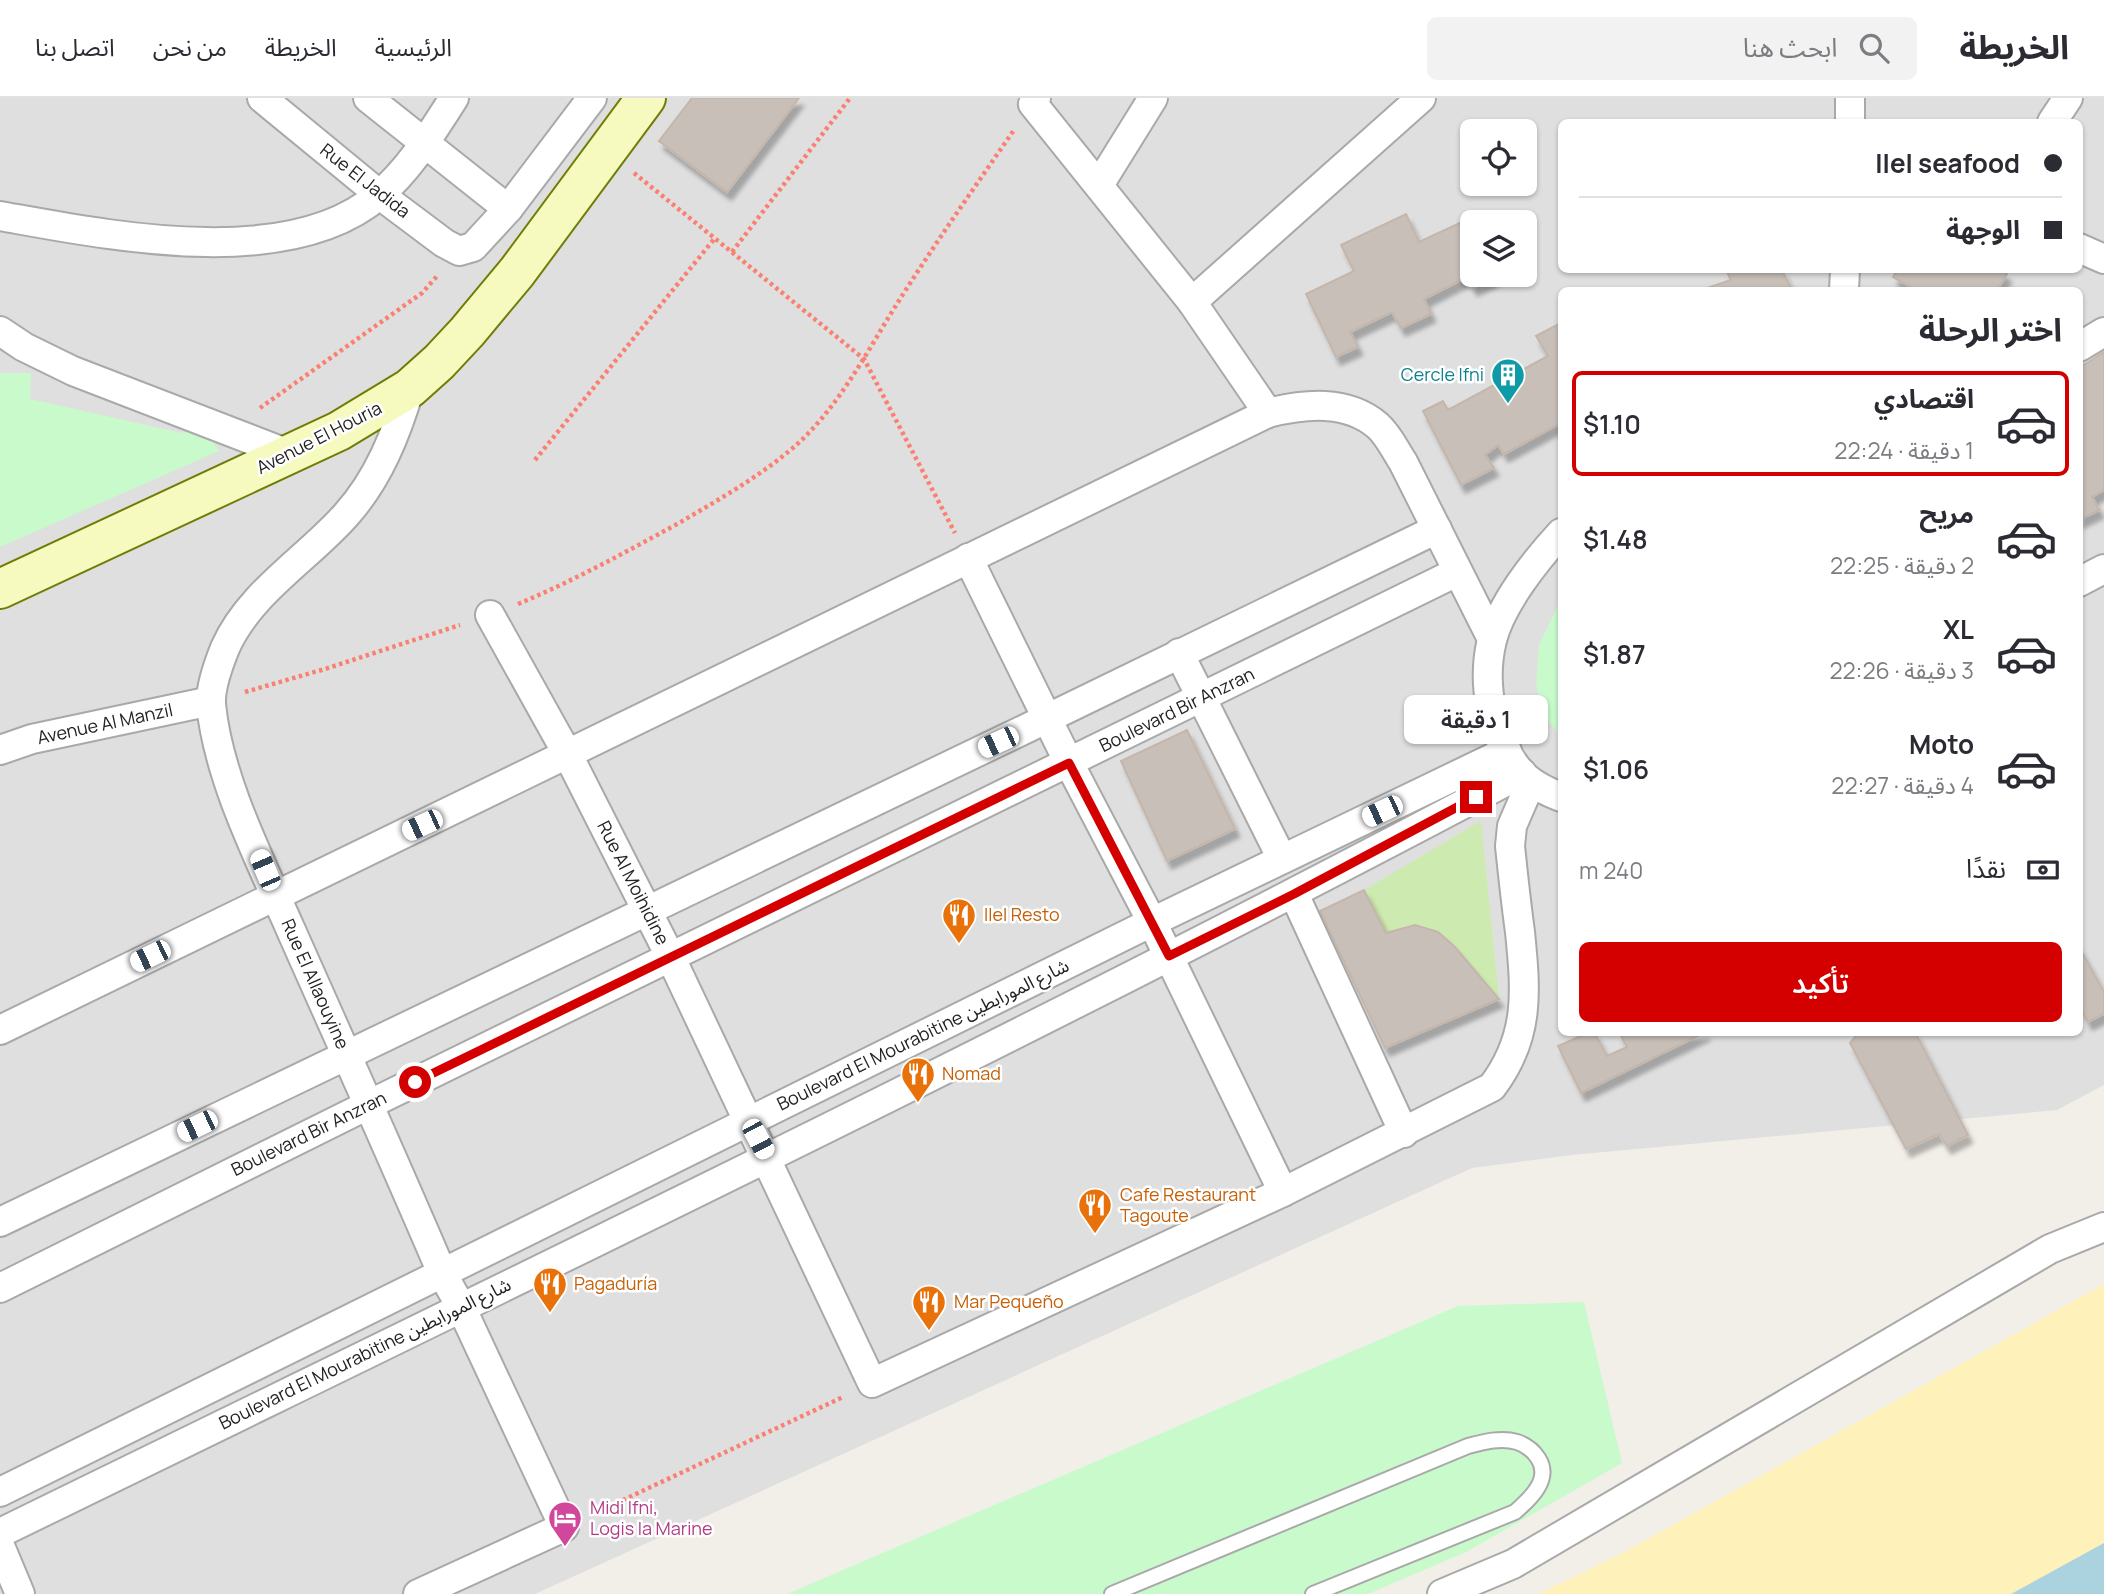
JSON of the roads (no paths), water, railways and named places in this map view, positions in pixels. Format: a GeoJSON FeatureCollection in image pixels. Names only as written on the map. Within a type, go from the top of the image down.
{"type":"FeatureCollection","features":[{"type":"Feature","properties":{"kind":"street","name":"Rue El Jadida"},"geometry":{"type":"LineString","coordinates":[[262,98],[380,195],[444,243],[466,249],[508,209]]}},
{"type":"Feature","properties":{"kind":"street"},"geometry":{"type":"LineString","coordinates":[[368,98],[508,209],[592,98]]}},
{"type":"Feature","properties":{"kind":"street"},"geometry":{"type":"LineString","coordinates":[[0,216],[153,239],[215,244],[307,231],[339,220],[380,195],[424,144],[454,98]]}},
{"type":"Feature","properties":{"kind":"street","name":"Avenue El Houria"},"geometry":{"type":"LineString","coordinates":[[0,589],[349,426],[410,388],[467,332],[559,217],[646,98]]}},
{"type":"Feature","properties":{"kind":"street"},"geometry":{"type":"LineString","coordinates":[[1099,186],[1153,98]]}},
{"type":"Feature","properties":{"kind":"street"},"geometry":{"type":"LineString","coordinates":[[1192,302],[1421,98]]}},
{"type":"Feature","properties":{"kind":"street"},"geometry":{"type":"LineString","coordinates":[[1850,98],[1850,119]]}},
{"type":"Feature","properties":{"kind":"street"},"geometry":{"type":"LineString","coordinates":[[2054,119],[2068,98]]}},
{"type":"Feature","properties":{"kind":"street"},"geometry":{"type":"LineString","coordinates":[[1035,101],[1192,302],[1268,413]]}},
{"type":"Feature","properties":{"kind":"street"},"geometry":{"type":"LineString","coordinates":[[2083,249],[2104,259]]}},
{"type":"Feature","properties":{"kind":"street"},"geometry":{"type":"LineString","coordinates":[[0,331],[24,347],[73,371],[291,454]]}},
{"type":"Feature","properties":{"kind":"street"},"geometry":{"type":"LineString","coordinates":[[2083,345],[2104,332]]}},
{"type":"Feature","properties":{"kind":"street","name":"Rue El Allaouyine"},"geometry":{"type":"LineString","coordinates":[[410,388],[396,433],[363,493],[346,515],[261,597],[241,621],[226,646],[211,701],[221,756],[275,894],[442,1273],[461,1307],[564,1527],[418,1594]]}},
{"type":"Feature","properties":{"kind":"street"},"geometry":{"type":"LineString","coordinates":[[0,1030],[1268,413],[1313,404],[1337,407],[1359,414],[1377,425],[1403,462],[1492,639]]}},
{"type":"Feature","properties":{"kind":"street"},"geometry":{"type":"LineString","coordinates":[[0,1222],[1437,529]]}},
{"type":"Feature","properties":{"kind":"street"},"geometry":{"type":"LineString","coordinates":[[1558,537],[1507,606],[1492,639],[1487,668],[1496,728],[1520,769],[1558,795]]}},
{"type":"Feature","properties":{"kind":"street"},"geometry":{"type":"LineString","coordinates":[[968,558],[1046,719],[1169,956],[1283,1192],[1492,1087],[1506,1069],[1524,1012],[1524,973],[1510,846],[1520,769]]}},
{"type":"Feature","properties":{"kind":"street"},"geometry":{"type":"LineString","coordinates":[[2083,580],[2104,569]]}},
{"type":"Feature","properties":{"kind":"street","name":"Boulevard Bir Anzran"},"geometry":{"type":"LineString","coordinates":[[0,1288],[1457,572]]}},
{"type":"Feature","properties":{"kind":"street","name":"Rue Al Moihidine"},"geometry":{"type":"LineString","coordinates":[[490,615],[568,755],[671,958],[872,1383],[1283,1192]]}},
{"type":"Feature","properties":{"kind":"street"},"geometry":{"type":"LineString","coordinates":[[1179,653],[1282,859]]}},
{"type":"Feature","properties":{"kind":"street","name":"Avenue Al Manzil"},"geometry":{"type":"LineString","coordinates":[[0,750],[32,739],[211,701]]}},
{"type":"Feature","properties":{"kind":"street","name":"Boulevard El Mourabitine شارع المورابطين"},"geometry":{"type":"LineString","coordinates":[[0,1492],[1282,859],[1520,769]]}},
{"type":"Feature","properties":{"kind":"street","name":"Boulevard El Mourabitine شارع المورابطين"},"geometry":{"type":"LineString","coordinates":[[0,1533],[767,1157],[1294,894],[1520,769]]}},
{"type":"Feature","properties":{"kind":"street"},"geometry":{"type":"LineString","coordinates":[[1294,894],[1404,1133]]}},
{"type":"Feature","properties":{"kind":"street"},"geometry":{"type":"LineString","coordinates":[[1443,1594],[1513,1564],[2050,1250],[2104,1227]]}},
{"type":"Feature","properties":{"kind":"street"},"geometry":{"type":"LineString","coordinates":[[0,1546],[20,1594]]}},
{"type":"Feature","properties":{"kind":"lane"},"geometry":{"type":"LineString","coordinates":[[1112,1594],[1468,1446],[1494,1440],[1516,1441],[1532,1450],[1541,1462],[1542,1479],[1532,1497],[1515,1512],[1313,1594]]}},
{"type":"Feature","properties":{"kind":"water"},"geometry":{"type":"Polygon","coordinates":[[[2104,1543],[2104,1594],[2011,1594],[2104,1543]]]}},
{"type":"Feature","properties":{"kind":"place","name":"Cercle Ifni"},"geometry":{"type":"Point","coordinates":[1508,405]}},
{"type":"Feature","properties":{"kind":"place","name":"Ilel Resto"},"geometry":{"type":"Point","coordinates":[959,945]}},
{"type":"Feature","properties":{"kind":"place","name":"Nomad"},"geometry":{"type":"Point","coordinates":[918,1104]}},
{"type":"Feature","properties":{"kind":"place","name":"Cafe Restaurant Tagoute"},"geometry":{"type":"Point","coordinates":[1095,1235]}},
{"type":"Feature","properties":{"kind":"place","name":"Pagaduría"},"geometry":{"type":"Point","coordinates":[550,1314]}},
{"type":"Feature","properties":{"kind":"place","name":"Mar Pequeño"},"geometry":{"type":"Point","coordinates":[929,1332]}},
{"type":"Feature","properties":{"kind":"place","name":"Midi Ifni, Logis la Marine"},"geometry":{"type":"Point","coordinates":[565,1548]}}]}
